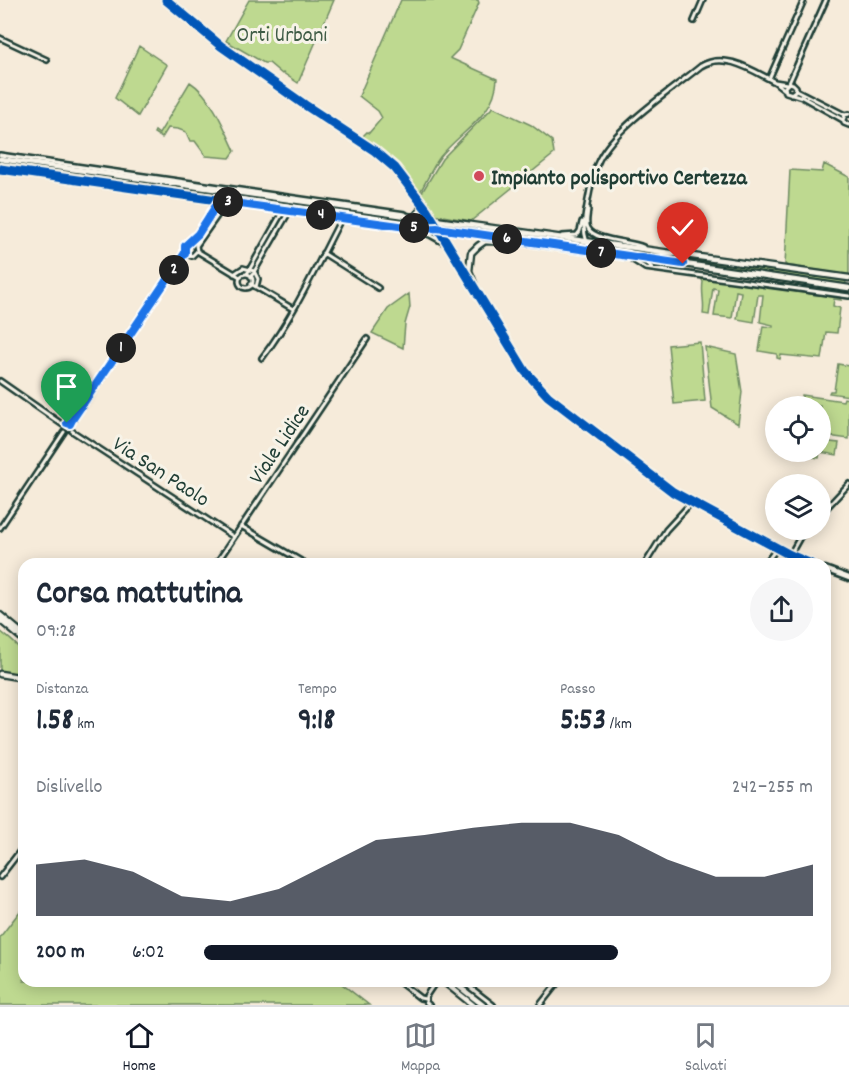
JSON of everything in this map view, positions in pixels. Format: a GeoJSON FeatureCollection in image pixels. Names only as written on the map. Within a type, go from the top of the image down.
{"type":"FeatureCollection","features":[{"type":"Feature","properties":{"kind":"main road"},"geometry":{"type":"LineString","coordinates":[[166,0],[221,46],[380,155],[399,173],[420,201],[525,371],[542,390],[656,481],[691,503],[797,558]]}},
{"type":"Feature","properties":{"kind":"main road"},"geometry":{"type":"LineString","coordinates":[[0,157],[438,230],[849,288]]}},
{"type":"Feature","properties":{"kind":"main road"},"geometry":{"type":"LineString","coordinates":[[0,164],[495,227],[849,278]]}},
{"type":"Feature","properties":{"kind":"main road"},"geometry":{"type":"LineString","coordinates":[[416,215],[420,211],[420,201]]}},
{"type":"Feature","properties":{"kind":"main road"},"geometry":{"type":"LineString","coordinates":[[478,296],[478,289],[471,277],[469,267],[474,249],[487,241],[499,243],[518,241]]}},
{"type":"Feature","properties":{"kind":"main road"},"geometry":{"type":"LineString","coordinates":[[831,571],[849,578]]}},
{"type":"Feature","properties":{"kind":"main road"},"geometry":{"type":"LineString","coordinates":[[0,618],[18,631]]}},
{"type":"Feature","properties":{"kind":"main road"},"geometry":{"type":"LineString","coordinates":[[0,618],[18,634]]}},
{"type":"Feature","properties":{"kind":"main road"},"geometry":{"type":"LineString","coordinates":[[0,674],[18,677]]}},
{"type":"Feature","properties":{"kind":"main road"},"geometry":{"type":"LineString","coordinates":[[450,987],[473,1005]]}},
{"type":"Feature","properties":{"kind":"main road"},"geometry":{"type":"LineString","coordinates":[[460,987],[483,1005]]}},
{"type":"Feature","properties":{"kind":"street"},"geometry":{"type":"LineString","coordinates":[[694,21],[703,0]]}},
{"type":"Feature","properties":{"kind":"street"},"geometry":{"type":"LineString","coordinates":[[769,79],[804,0]]}},
{"type":"Feature","properties":{"kind":"street"},"geometry":{"type":"LineString","coordinates":[[785,90],[826,0]]}},
{"type":"Feature","properties":{"kind":"street"},"geometry":{"type":"LineString","coordinates":[[0,38],[47,60]]}},
{"type":"Feature","properties":{"kind":"street"},"geometry":{"type":"LineString","coordinates":[[10,49],[12,43]]}},
{"type":"Feature","properties":{"kind":"street"},"geometry":{"type":"LineString","coordinates":[[593,252],[586,240],[584,225],[596,165],[612,140],[701,66],[712,61],[723,60],[735,63],[775,82],[791,94],[846,116]]}},
{"type":"Feature","properties":{"kind":"street"},"geometry":{"type":"LineString","coordinates":[[775,82],[794,85],[796,89],[846,116]]}},
{"type":"Feature","properties":{"kind":"street"},"geometry":{"type":"LineString","coordinates":[[791,94],[796,89]]}},
{"type":"Feature","properties":{"kind":"street"},"geometry":{"type":"LineString","coordinates":[[846,116],[844,123],[849,125]]}},
{"type":"Feature","properties":{"kind":"street"},"geometry":{"type":"LineString","coordinates":[[0,169],[416,215],[431,219]]}},
{"type":"Feature","properties":{"kind":"street"},"geometry":{"type":"LineString","coordinates":[[220,193],[226,202],[438,230]]}},
{"type":"Feature","properties":{"kind":"street"},"geometry":{"type":"LineString","coordinates":[[0,381],[63,425],[70,424],[185,253],[185,246],[198,234],[214,210],[220,193]]}},
{"type":"Feature","properties":{"kind":"street"},"geometry":{"type":"LineString","coordinates":[[557,236],[572,236],[579,233],[588,201]]}},
{"type":"Feature","properties":{"kind":"street"},"geometry":{"type":"LineString","coordinates":[[588,201],[587,226],[592,233],[605,238],[631,242],[646,249]]}},
{"type":"Feature","properties":{"kind":"street"},"geometry":{"type":"LineString","coordinates":[[197,244],[226,202]]}},
{"type":"Feature","properties":{"kind":"street"},"geometry":{"type":"LineString","coordinates":[[251,284],[252,270],[284,209]]}},
{"type":"Feature","properties":{"kind":"street"},"geometry":{"type":"LineString","coordinates":[[214,210],[215,219]]}},
{"type":"Feature","properties":{"kind":"street"},"geometry":{"type":"LineString","coordinates":[[198,234],[199,252],[240,277],[252,270],[290,210]]}},
{"type":"Feature","properties":{"kind":"street"},"geometry":{"type":"LineString","coordinates":[[262,358],[278,337],[342,218]]}},
{"type":"Feature","properties":{"kind":"street"},"geometry":{"type":"LineString","coordinates":[[398,225],[420,232],[447,245]]}},
{"type":"Feature","properties":{"kind":"street"},"geometry":{"type":"LineString","coordinates":[[420,232],[438,230]]}},
{"type":"Feature","properties":{"kind":"street"},"geometry":{"type":"LineString","coordinates":[[190,243],[197,244]]}},
{"type":"Feature","properties":{"kind":"street"},"geometry":{"type":"LineString","coordinates":[[185,253],[192,256],[199,252]]}},
{"type":"Feature","properties":{"kind":"street"},"geometry":{"type":"LineString","coordinates":[[323,252],[378,288]]}},
{"type":"Feature","properties":{"kind":"street"},"geometry":{"type":"LineString","coordinates":[[654,268],[648,265],[648,260],[655,254],[683,254]]}},
{"type":"Feature","properties":{"kind":"street"},"geometry":{"type":"LineString","coordinates":[[627,256],[640,267],[849,296]]}},
{"type":"Feature","properties":{"kind":"street"},"geometry":{"type":"LineString","coordinates":[[234,274],[243,268],[252,270],[258,279],[256,288]]}},
{"type":"Feature","properties":{"kind":"street"},"geometry":{"type":"LineString","coordinates":[[247,274],[251,277]]}},
{"type":"Feature","properties":{"kind":"street"},"geometry":{"type":"LineString","coordinates":[[240,277],[241,286],[247,287],[251,284]]}},
{"type":"Feature","properties":{"kind":"street"},"geometry":{"type":"LineString","coordinates":[[251,284],[293,309]]}},
{"type":"Feature","properties":{"kind":"street","name":"Viale Lidice"},"geometry":{"type":"LineString","coordinates":[[220,558],[366,339]]}},
{"type":"Feature","properties":{"kind":"street"},"geometry":{"type":"LineString","coordinates":[[64,432],[72,431],[70,424]]}},
{"type":"Feature","properties":{"kind":"street"},"geometry":{"type":"LineString","coordinates":[[0,528],[64,432],[63,425]]}},
{"type":"Feature","properties":{"kind":"street","name":"Via San Paolo"},"geometry":{"type":"LineString","coordinates":[[72,431],[234,537]]}},
{"type":"Feature","properties":{"kind":"street"},"geometry":{"type":"LineString","coordinates":[[831,503],[849,484]]}},
{"type":"Feature","properties":{"kind":"street"},"geometry":{"type":"LineString","coordinates":[[649,558],[666,530],[691,503]]}},
{"type":"Feature","properties":{"kind":"street"},"geometry":{"type":"LineString","coordinates":[[241,526],[296,558]]}},
{"type":"Feature","properties":{"kind":"street"},"geometry":{"type":"LineString","coordinates":[[790,555],[798,540]]}},
{"type":"Feature","properties":{"kind":"street"},"geometry":{"type":"LineString","coordinates":[[770,558],[777,548]]}},
{"type":"Feature","properties":{"kind":"street"},"geometry":{"type":"LineString","coordinates":[[0,877],[18,854]]}},
{"type":"Feature","properties":{"kind":"street"},"geometry":{"type":"LineString","coordinates":[[406,987],[425,999],[429,1005]]}},
{"type":"Feature","properties":{"kind":"street"},"geometry":{"type":"LineString","coordinates":[[425,999],[432,987]]}},
{"type":"Feature","properties":{"kind":"street"},"geometry":{"type":"LineString","coordinates":[[470,987],[493,1005]]}},
{"type":"Feature","properties":{"kind":"street"},"geometry":{"type":"LineString","coordinates":[[540,1005],[554,987]]}},
{"type":"Feature","properties":{"kind":"green space","name":"Orti Urbani"},"geometry":{"type":"Polygon","coordinates":[[[249,0],[334,0],[298,83],[269,63],[264,63],[226,41],[249,0]]]}},
{"type":"Feature","properties":{"kind":"green space"},"geometry":{"type":"Polygon","coordinates":[[[401,0],[478,0],[479,3],[458,50],[450,58],[497,79],[495,92],[484,113],[440,157],[419,194],[391,159],[362,137],[367,132],[369,133],[382,118],[378,111],[359,96],[401,0]]]}},
{"type":"Feature","properties":{"kind":"green space"},"geometry":{"type":"Polygon","coordinates":[[[139,46],[167,65],[138,116],[115,98],[139,46]]]}},
{"type":"Feature","properties":{"kind":"green space"},"geometry":{"type":"Polygon","coordinates":[[[190,82],[204,95],[222,123],[235,151],[230,158],[206,156],[195,141],[190,141],[186,132],[178,129],[168,128],[162,138],[154,133],[155,131],[159,134],[190,82]]]}},
{"type":"Feature","properties":{"kind":"green space","name":"Impianto polisportivo Certezza"},"geometry":{"type":"Polygon","coordinates":[[[493,107],[531,125],[552,141],[554,154],[471,221],[437,215],[421,194],[442,159],[493,107]]]}},
{"type":"Feature","properties":{"kind":"green space"},"geometry":{"type":"Polygon","coordinates":[[[824,164],[849,177],[849,275],[785,265],[790,170],[822,172],[824,164]]]}},
{"type":"Feature","properties":{"kind":"green space"},"geometry":{"type":"Polygon","coordinates":[[[477,227],[584,243],[587,248],[490,234],[490,231],[470,228],[477,227]]]}},
{"type":"Feature","properties":{"kind":"green space"},"geometry":{"type":"Polygon","coordinates":[[[688,258],[845,280],[846,283],[844,285],[692,263],[688,258]]]}},
{"type":"Feature","properties":{"kind":"green space"},"geometry":{"type":"Polygon","coordinates":[[[701,278],[840,298],[841,300],[834,299],[833,306],[840,308],[837,333],[826,332],[822,359],[781,355],[780,359],[777,358],[777,354],[759,351],[763,326],[773,327],[773,325],[760,322],[763,295],[758,295],[754,322],[737,319],[741,292],[736,291],[732,318],[714,316],[718,289],[713,288],[709,315],[703,314],[701,278]]]}},
{"type":"Feature","properties":{"kind":"green space"},"geometry":{"type":"Polygon","coordinates":[[[409,294],[410,307],[405,324],[403,348],[372,333],[388,309],[409,294]]]}},
{"type":"Feature","properties":{"kind":"green space"},"geometry":{"type":"Polygon","coordinates":[[[700,342],[705,401],[674,404],[668,345],[700,342]]]}},
{"type":"Feature","properties":{"kind":"green space"},"geometry":{"type":"Polygon","coordinates":[[[705,347],[736,354],[742,392],[738,424],[712,408],[705,347]]]}},
{"type":"Feature","properties":{"kind":"green space"},"geometry":{"type":"Polygon","coordinates":[[[838,364],[849,366],[849,396],[829,393],[834,391],[838,364]]]}},
{"type":"Feature","properties":{"kind":"green space"},"geometry":{"type":"Polygon","coordinates":[[[844,398],[849,399],[849,439],[831,436],[831,399],[843,401],[844,398]]]}},
{"type":"Feature","properties":{"kind":"green space"},"geometry":{"type":"Polygon","coordinates":[[[831,442],[839,443],[837,455],[831,454],[831,442]]]}},
{"type":"Feature","properties":{"kind":"green space"},"geometry":{"type":"Polygon","coordinates":[[[0,631],[18,647],[18,674],[0,671],[0,631]]]}},
{"type":"Feature","properties":{"kind":"green space"},"geometry":{"type":"Polygon","coordinates":[[[18,914],[18,987],[346,987],[369,1005],[0,1005],[0,937],[18,914]]]}},
{"type":"Feature","properties":{"kind":"cycle path"},"geometry":{"type":"LineString","coordinates":[[166,0],[221,46],[375,151],[395,168],[427,210],[525,371],[548,396],[673,492],[797,558]]}},
{"type":"Feature","properties":{"kind":"cycle path"},"geometry":{"type":"LineString","coordinates":[[0,169],[421,229],[437,228]]}},
{"type":"Feature","properties":{"kind":"cycle path"},"geometry":{"type":"LineString","coordinates":[[484,236],[627,256]]}},
{"type":"Feature","properties":{"kind":"place","name":"Impianto polisportivo Certezza"},"geometry":{"type":"Point","coordinates":[479,176]}},
{"type":"Feature","properties":{"kind":"route"},"geometry":{"type":"LineString","coordinates":[[67,423],[70,424],[185,253],[185,246],[198,234],[219,201],[421,229],[437,228],[683,264]]}}]}
